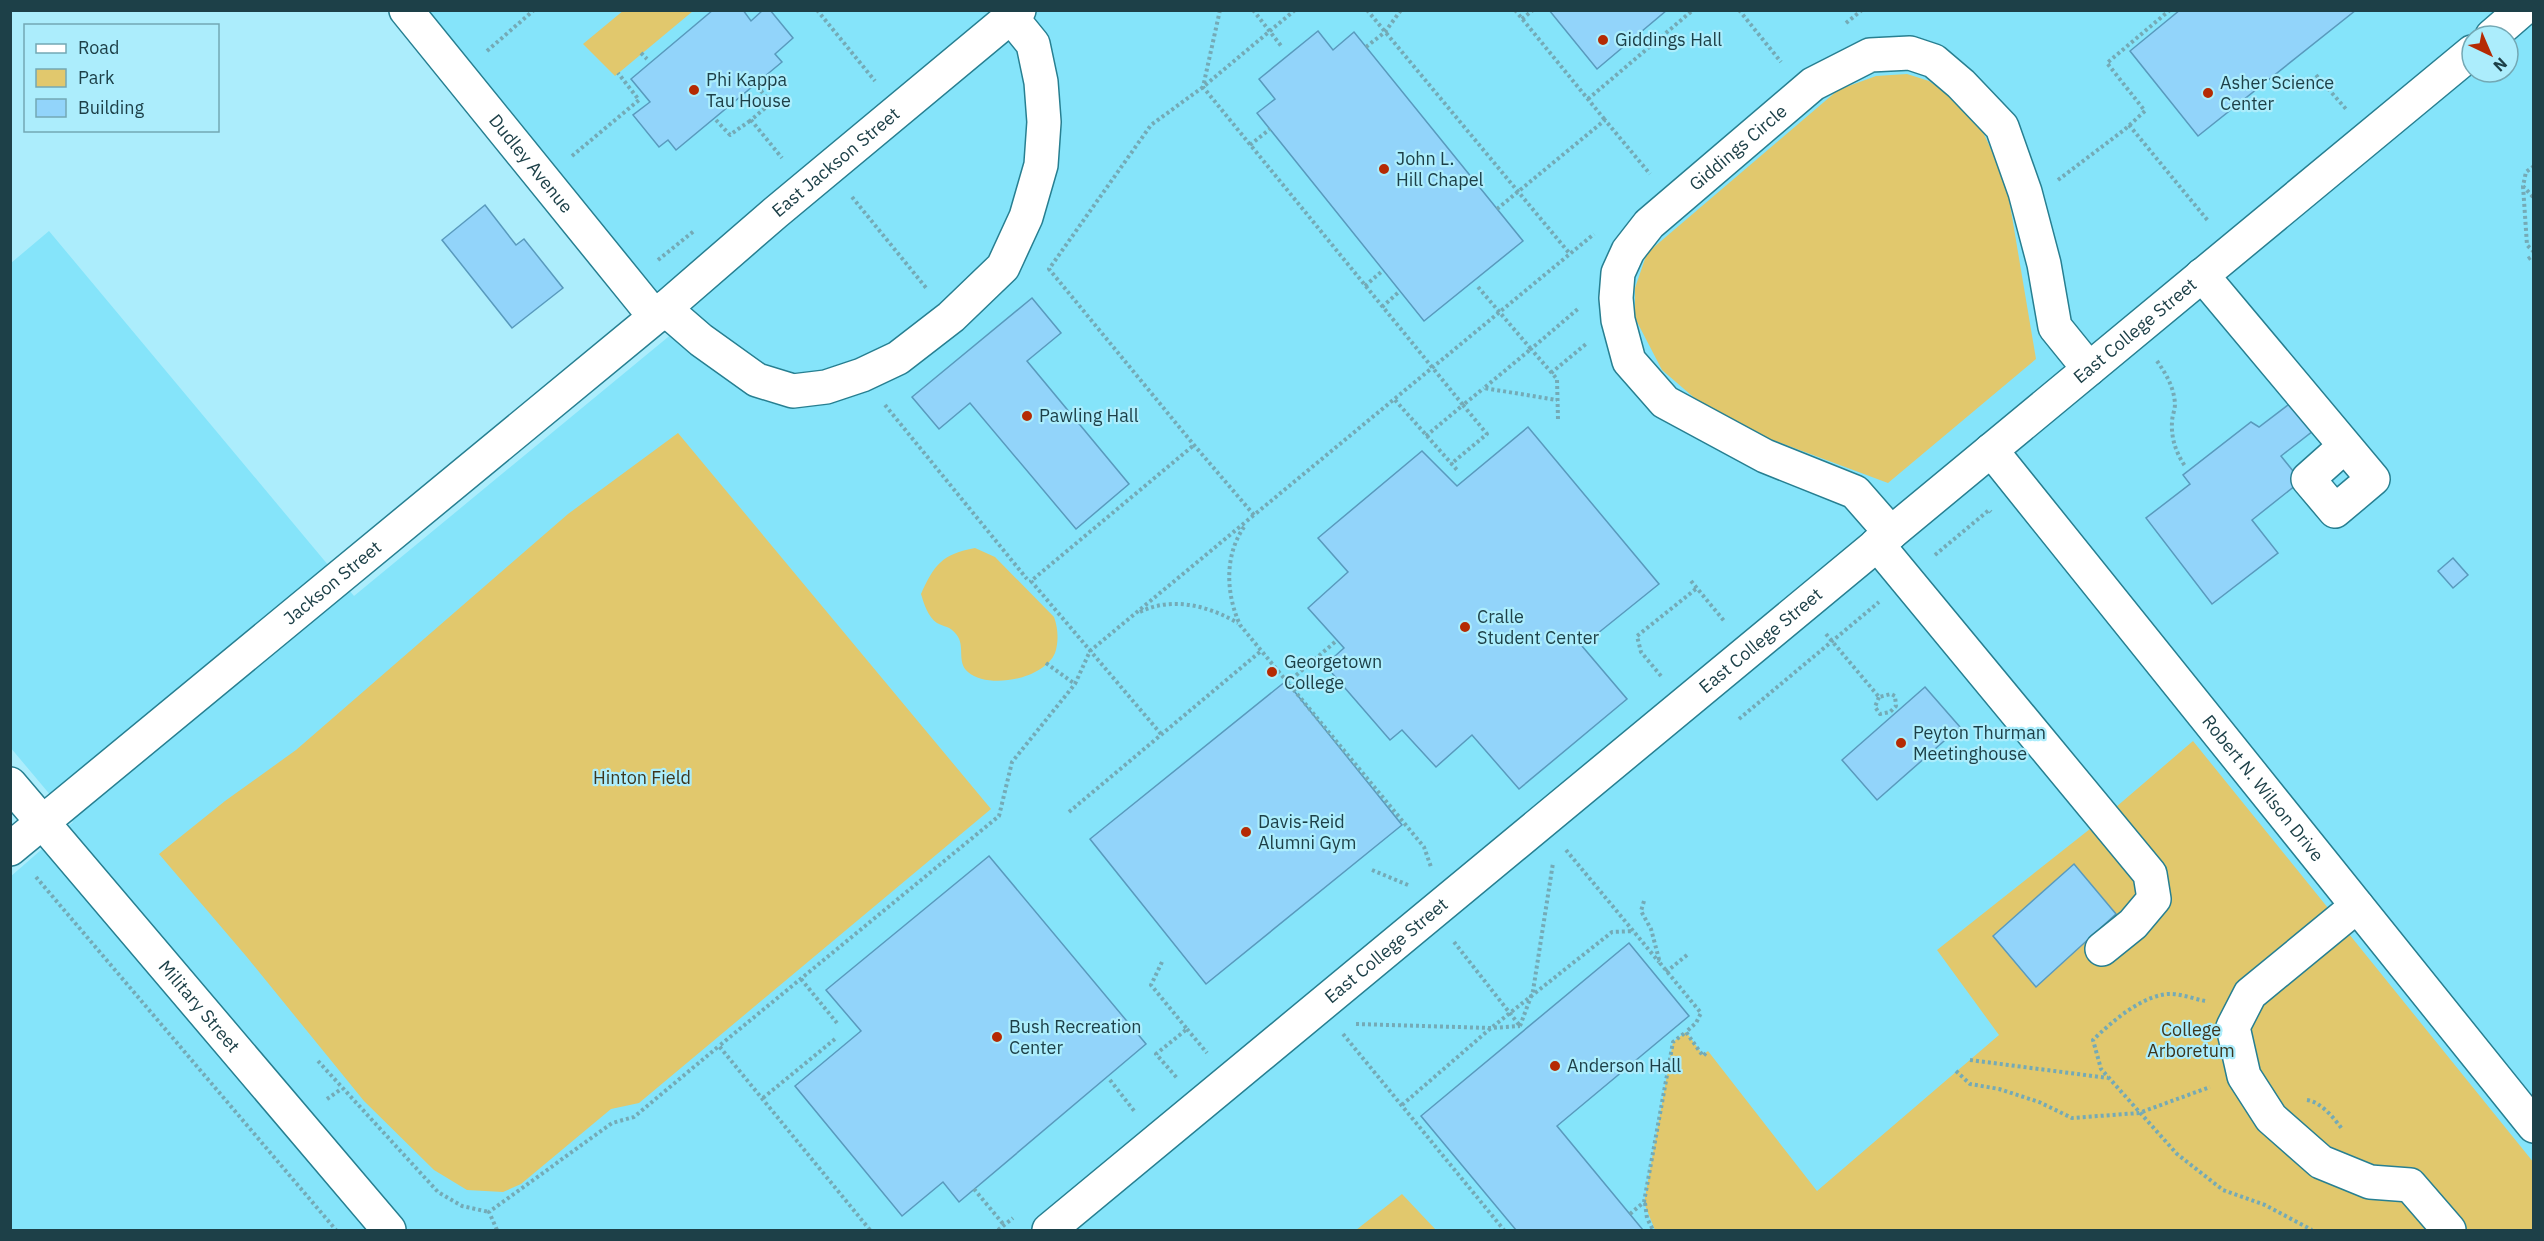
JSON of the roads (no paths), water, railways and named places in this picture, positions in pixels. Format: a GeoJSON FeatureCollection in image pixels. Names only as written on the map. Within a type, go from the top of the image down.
{"type":"FeatureCollection","features":[{"type":"Feature","properties":{"kind":"street","name":"Dudley Avenue"},"geometry":{"type":"LineString","coordinates":[[406,10],[659,312],[757,381],[793,392],[826,387],[862,375],[898,358],[951,317],[1003,267],[1026,218],[1041,165],[1044,122],[1041,82],[1034,44],[1015,14]]}},
{"type":"Feature","properties":{"kind":"street"},"geometry":{"type":"LineString","coordinates":[[2506,24],[2522,10]]}},
{"type":"Feature","properties":{"kind":"street","name":"East Jackson Street"},"geometry":{"type":"LineString","coordinates":[[659,312],[1015,14]]}},
{"type":"Feature","properties":{"kind":"street","name":"Giddings Circle"},"geometry":{"type":"LineString","coordinates":[[2089,369],[2055,327],[2044,264],[2025,192],[2002,127],[1961,84],[1934,61],[1910,53],[1870,55],[1813,84],[1735,153],[1649,224],[1628,251],[1618,273],[1616,298],[1618,320],[1629,361],[1665,402],[1765,456],[1855,492],[1906,579],[2150,874],[2154,898],[2133,924],[2102,949]]}},
{"type":"Feature","properties":{"kind":"street","name":"East College Street"},"geometry":{"type":"LineString","coordinates":[[1052,1230],[2460,62]]}},
{"type":"Feature","properties":{"kind":"street"},"geometry":{"type":"LineString","coordinates":[[2202,275],[2345,446]]}},
{"type":"Feature","properties":{"kind":"street","name":"Jackson Street"},"geometry":{"type":"LineString","coordinates":[[10,849],[659,312]]}},
{"type":"Feature","properties":{"kind":"street","name":"Robert N. Wilson Drive"},"geometry":{"type":"LineString","coordinates":[[1991,450],[2534,1126]]}},
{"type":"Feature","properties":{"kind":"street","name":"Military Street"},"geometry":{"type":"LineString","coordinates":[[10,784],[389,1230]]}},
{"type":"Feature","properties":{"kind":"street"},"geometry":{"type":"LineString","coordinates":[[2357,906],[2250,994],[2234,1027],[2244,1076],[2271,1118],[2321,1161],[2370,1182],[2410,1185],[2449,1230]]}},
{"type":"Feature","properties":{"kind":"place","name":"Giddings Hall"},"geometry":{"type":"Point","coordinates":[1603,40]}},
{"type":"Feature","properties":{"kind":"place","name":"Phi Kappa Tau House"},"geometry":{"type":"Point","coordinates":[694,90]}},
{"type":"Feature","properties":{"kind":"place","name":"Asher Science Center"},"geometry":{"type":"Point","coordinates":[2208,93]}},
{"type":"Feature","properties":{"kind":"place","name":"John L. Hill Chapel"},"geometry":{"type":"Point","coordinates":[1384,169]}},
{"type":"Feature","properties":{"kind":"place","name":"Pawling Hall"},"geometry":{"type":"Point","coordinates":[1027,416]}},
{"type":"Feature","properties":{"kind":"place","name":"Cralle Student Center"},"geometry":{"type":"Point","coordinates":[1465,627]}},
{"type":"Feature","properties":{"kind":"place","name":"Georgetown College"},"geometry":{"type":"Point","coordinates":[1272,672]}},
{"type":"Feature","properties":{"kind":"place","name":"Peyton Thurman Meetinghouse"},"geometry":{"type":"Point","coordinates":[1901,743]}},
{"type":"Feature","properties":{"kind":"place","name":"Davis-Reid Alumni Gym"},"geometry":{"type":"Point","coordinates":[1246,832]}},
{"type":"Feature","properties":{"kind":"place","name":"Bush Recreation Center"},"geometry":{"type":"Point","coordinates":[997,1037]}},
{"type":"Feature","properties":{"kind":"place","name":"Anderson Hall"},"geometry":{"type":"Point","coordinates":[1555,1066]}},
{"type":"Feature","properties":{"kind":"park label","name":"Hinton Field"},"geometry":{"type":"Point","coordinates":[642,778]}},
{"type":"Feature","properties":{"kind":"park label","name":"College Arboretum"},"geometry":{"type":"Point","coordinates":[2191,1040]}}]}
